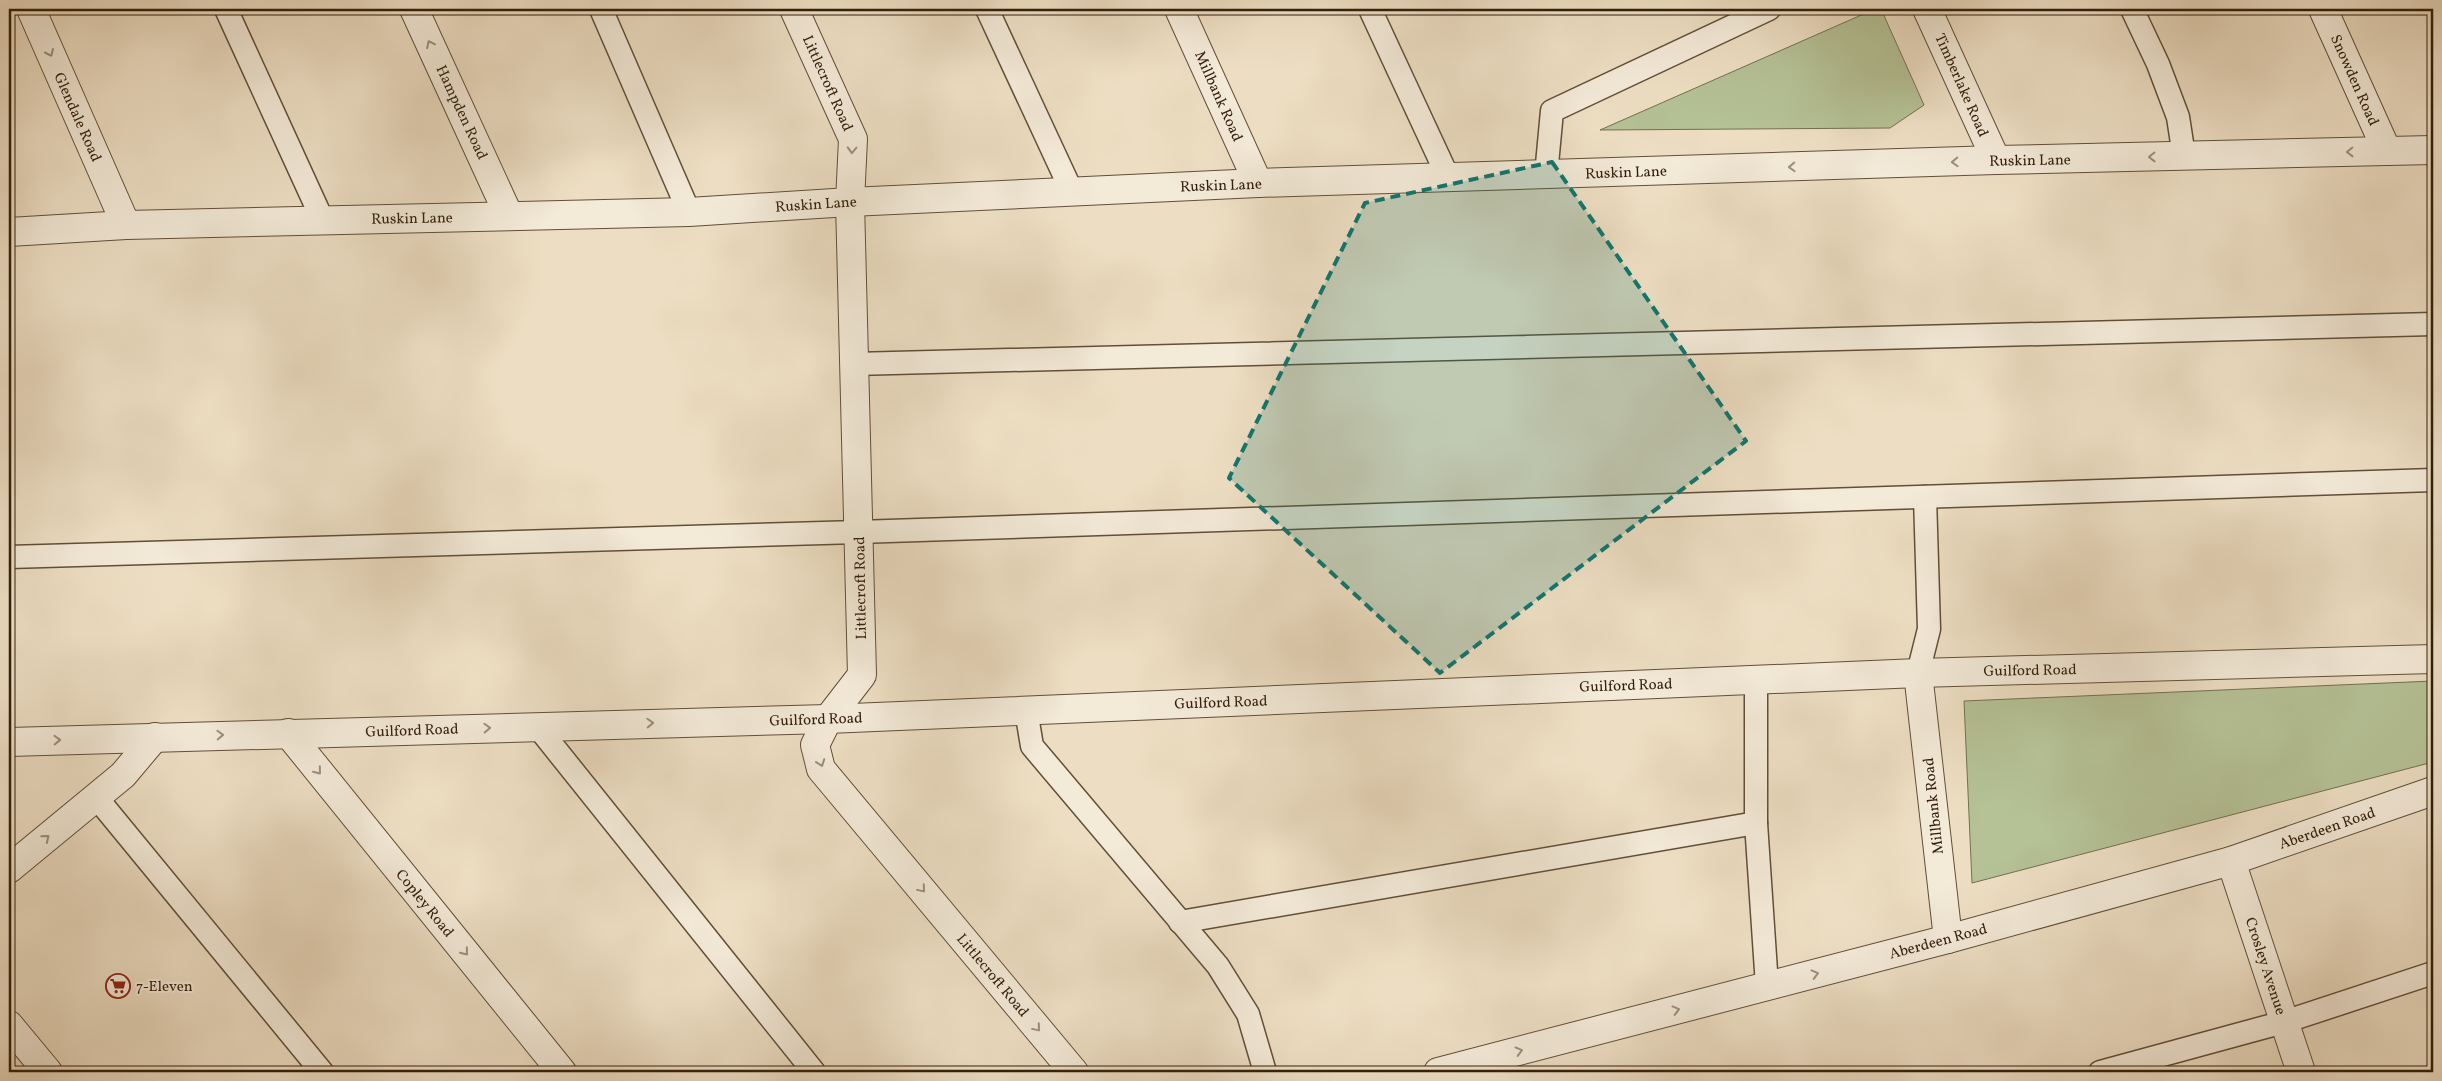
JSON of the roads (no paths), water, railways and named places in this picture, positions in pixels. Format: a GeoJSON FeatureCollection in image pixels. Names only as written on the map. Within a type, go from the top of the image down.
{"type":"FeatureCollection","features":[{"type":"Feature","properties":{"kind":"street","name":"Glendale Road"},"geometry":{"type":"LineString","coordinates":[[31,9],[126,225]]}},
{"type":"Feature","properties":{"kind":"street","name":"Hampden Road"},"geometry":{"type":"LineString","coordinates":[[414,9],[509,216]]}},
{"type":"Feature","properties":{"kind":"street","name":"Littlecroft Road"},"geometry":{"type":"LineString","coordinates":[[794,9],[853,139],[850,202],[862,675],[828,719],[815,745],[821,769],[1074,1072]]}},
{"type":"Feature","properties":{"kind":"street","name":"Millbank Road"},"geometry":{"type":"LineString","coordinates":[[1179,9],[1258,184]]}},
{"type":"Feature","properties":{"kind":"street","name":"Timberlake Road"},"geometry":{"type":"LineString","coordinates":[[1927,9],[1996,160]]}},
{"type":"Feature","properties":{"kind":"street","name":"Snowden Road"},"geometry":{"type":"LineString","coordinates":[[2323,9],[2387,151]]}},
{"type":"Feature","properties":{"kind":"street","name":"Ruskin Lane"},"geometry":{"type":"LineString","coordinates":[[9,232],[126,225],[689,212],[850,202],[1258,184],[1996,160],[2433,150]]}},
{"type":"Feature","properties":{"kind":"street","name":"Guilford Road"},"geometry":{"type":"LineString","coordinates":[[9,742],[828,719],[1918,673],[2433,660]]}},
{"type":"Feature","properties":{"kind":"street","name":"Millbank Road"},"geometry":{"type":"LineString","coordinates":[[1918,673],[1948,939]]}},
{"type":"Feature","properties":{"kind":"street","name":"Copley Road"},"geometry":{"type":"LineString","coordinates":[[288,733],[562,1072]]}},
{"type":"Feature","properties":{"kind":"street"},"geometry":{"type":"LineString","coordinates":[[9,869],[123,775],[155,737]]}},
{"type":"Feature","properties":{"kind":"street","name":"Aberdeen Road"},"geometry":{"type":"LineString","coordinates":[[1438,1072],[1948,939],[2231,861],[2433,791]]}},
{"type":"Feature","properties":{"kind":"street","name":"Crosley Avenue"},"geometry":{"type":"LineString","coordinates":[[2231,861],[2300,1072]]}},
{"type":"Feature","properties":{"kind":"street"},"geometry":{"type":"LineString","coordinates":[[9,1025],[48,1072]]}},
{"type":"Feature","properties":{"kind":"lane"},"geometry":{"type":"LineString","coordinates":[[226,9],[322,221]]}},
{"type":"Feature","properties":{"kind":"lane"},"geometry":{"type":"LineString","coordinates":[[601,9],[689,212]]}},
{"type":"Feature","properties":{"kind":"lane"},"geometry":{"type":"LineString","coordinates":[[987,9],[1072,192]]}},
{"type":"Feature","properties":{"kind":"lane"},"geometry":{"type":"LineString","coordinates":[[1370,9],[1448,178]]}},
{"type":"Feature","properties":{"kind":"lane"},"geometry":{"type":"LineString","coordinates":[[1546,175],[1552,111],[1769,9]]}},
{"type":"Feature","properties":{"kind":"lane"},"geometry":{"type":"LineString","coordinates":[[2132,9],[2158,64],[2178,117],[2184,156]]}},
{"type":"Feature","properties":{"kind":"lane"},"geometry":{"type":"LineString","coordinates":[[854,364],[2433,324]]}},
{"type":"Feature","properties":{"kind":"lane"},"geometry":{"type":"LineString","coordinates":[[9,557],[858,532],[2433,480]]}},
{"type":"Feature","properties":{"kind":"lane"},"geometry":{"type":"LineString","coordinates":[[1918,673],[1929,628],[1925,497]]}},
{"type":"Feature","properties":{"kind":"lane"},"geometry":{"type":"LineString","coordinates":[[1756,679],[1756,823],[1767,986]]}},
{"type":"Feature","properties":{"kind":"lane"},"geometry":{"type":"LineString","coordinates":[[1026,710],[1032,746],[1218,966],[1248,1014],[1265,1072]]}},
{"type":"Feature","properties":{"kind":"lane"},"geometry":{"type":"LineString","coordinates":[[537,726],[814,1072]]}},
{"type":"Feature","properties":{"kind":"lane"},"geometry":{"type":"LineString","coordinates":[[96,797],[322,1072]]}},
{"type":"Feature","properties":{"kind":"lane"},"geometry":{"type":"LineString","coordinates":[[1180,922],[1756,823]]}},
{"type":"Feature","properties":{"kind":"lane"},"geometry":{"type":"LineString","coordinates":[[2100,1072],[2284,1022],[2433,974]]}},
{"type":"Feature","properties":{"kind":"place","name":"7-Eleven"},"geometry":{"type":"Point","coordinates":[118,986]}}]}
